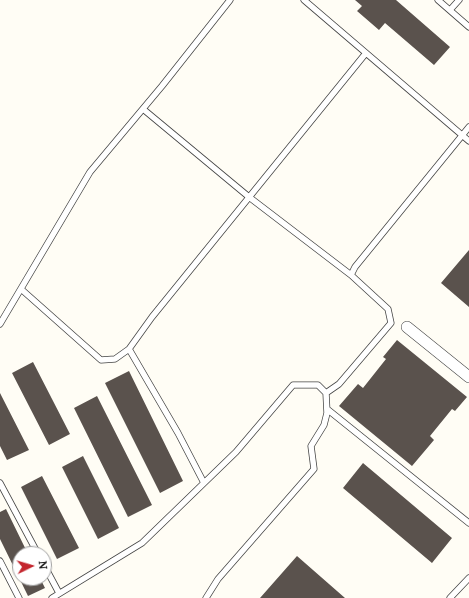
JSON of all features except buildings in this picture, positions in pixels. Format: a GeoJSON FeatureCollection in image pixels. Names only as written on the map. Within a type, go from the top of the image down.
{"type":"FeatureCollection","features":[{"type":"Feature","properties":{"kind":"street"},"geometry":{"type":"LineString","coordinates":[[407,327],[469,377]]}},
{"type":"Feature","properties":{"kind":"lane"},"geometry":{"type":"LineString","coordinates":[[0,324],[90,172],[143,109],[230,0]]}},
{"type":"Feature","properties":{"kind":"lane"},"geometry":{"type":"LineString","coordinates":[[304,0],[469,141]]}},
{"type":"Feature","properties":{"kind":"lane"},"geometry":{"type":"LineString","coordinates":[[438,0],[469,27]]}},
{"type":"Feature","properties":{"kind":"lane"},"geometry":{"type":"LineString","coordinates":[[450,10],[459,0]]}},
{"type":"Feature","properties":{"kind":"lane"},"geometry":{"type":"LineString","coordinates":[[21,289],[101,360],[115,359],[129,349],[152,317],[366,53]]}},
{"type":"Feature","properties":{"kind":"lane"},"geometry":{"type":"LineString","coordinates":[[143,109],[249,197],[351,275],[388,309],[391,323],[339,384],[326,393]]}},
{"type":"Feature","properties":{"kind":"lane"},"geometry":{"type":"LineString","coordinates":[[351,275],[355,267],[469,127]]}},
{"type":"Feature","properties":{"kind":"lane"},"geometry":{"type":"LineString","coordinates":[[129,349],[178,433],[204,483]]}},
{"type":"Feature","properties":{"kind":"lane"},"geometry":{"type":"LineString","coordinates":[[52,598],[142,543],[236,452],[294,385],[318,385],[326,393],[327,409],[324,425],[311,446],[314,470],[218,579],[206,598]]}},
{"type":"Feature","properties":{"kind":"lane"},"geometry":{"type":"LineString","coordinates":[[327,409],[469,523]]}},
{"type":"Feature","properties":{"kind":"lane"},"geometry":{"type":"LineString","coordinates":[[0,483],[34,546]]}},
{"type":"Feature","properties":{"kind":"lane"},"geometry":{"type":"LineString","coordinates":[[0,561],[19,598]]}},
{"type":"Feature","properties":{"kind":"lane"},"geometry":{"type":"LineString","coordinates":[[450,598],[469,578]]}},
{"type":"Feature","properties":{"kind":"lane"},"geometry":{"type":"LineString","coordinates":[[52,580],[59,593]]}}]}
